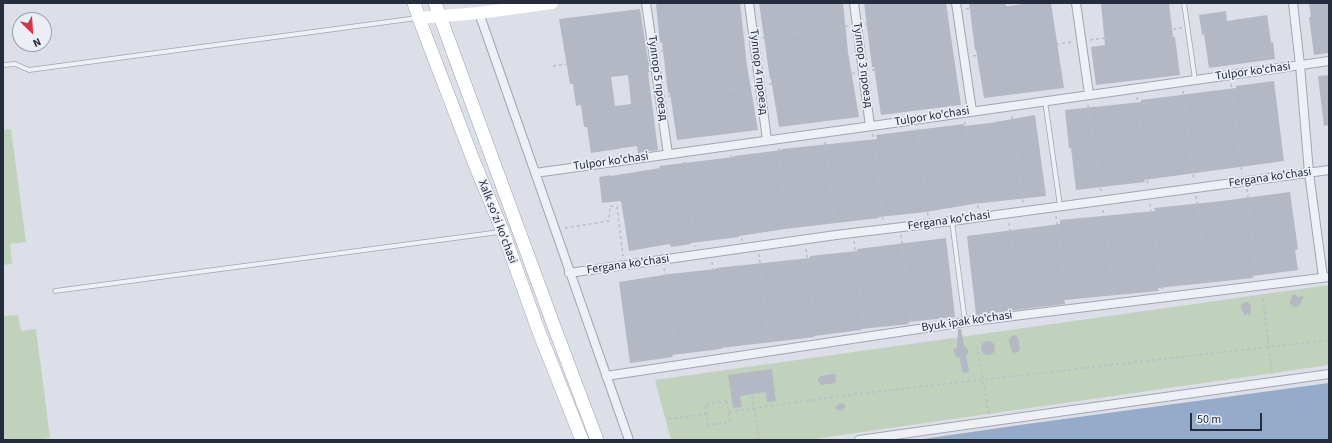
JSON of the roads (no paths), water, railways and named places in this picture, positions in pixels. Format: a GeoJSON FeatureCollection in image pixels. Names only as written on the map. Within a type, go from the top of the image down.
{"type":"FeatureCollection","features":[{"type":"Feature","properties":{"kind":"main road","name":"Xalk so'zi ko'chasi"},"geometry":{"type":"LineString","coordinates":[[414,3],[474,162],[503,232],[539,332],[582,440]]}},
{"type":"Feature","properties":{"kind":"main road","name":"Xalk so'zi ko'chasi"},"geometry":{"type":"LineString","coordinates":[[435,3],[597,440]]}},
{"type":"Feature","properties":{"kind":"street"},"geometry":{"type":"LineString","coordinates":[[419,18],[479,13],[552,3]]}},
{"type":"Feature","properties":{"kind":"street","name":"Тулпор 5 проезд"},"geometry":{"type":"LineString","coordinates":[[646,3],[668,154]]}},
{"type":"Feature","properties":{"kind":"street","name":"Тулпор 4 проезд"},"geometry":{"type":"LineString","coordinates":[[750,3],[767,140]]}},
{"type":"Feature","properties":{"kind":"street","name":"Тулпор 3 проезд"},"geometry":{"type":"LineString","coordinates":[[854,3],[871,126]]}},
{"type":"Feature","properties":{"kind":"street"},"geometry":{"type":"LineString","coordinates":[[1076,3],[1089,94]]}},
{"type":"Feature","properties":{"kind":"street"},"geometry":{"type":"LineString","coordinates":[[1293,3],[1309,173],[1326,277]]}},
{"type":"Feature","properties":{"kind":"street"},"geometry":{"type":"LineString","coordinates":[[957,7],[964,57],[968,112]]}},
{"type":"Feature","properties":{"kind":"street"},"geometry":{"type":"LineString","coordinates":[[479,13],[629,440]]}},
{"type":"Feature","properties":{"kind":"street","name":"Tulpor ko'chasi"},"geometry":{"type":"LineString","coordinates":[[534,173],[1329,61]]}},
{"type":"Feature","properties":{"kind":"street","name":"Fergana ko'chasi"},"geometry":{"type":"LineString","coordinates":[[570,273],[836,235],[900,228],[1329,170]]}},
{"type":"Feature","properties":{"kind":"street","name":"Byuk ipak ko'chasi"},"geometry":{"type":"LineString","coordinates":[[606,376],[1022,314],[1326,277]]}},
{"type":"Feature","properties":{"kind":"street"},"geometry":{"type":"LineString","coordinates":[[859,440],[1329,374]]}},
{"type":"Feature","properties":{"kind":"lane"},"geometry":{"type":"LineString","coordinates":[[1184,3],[1195,80]]}},
{"type":"Feature","properties":{"kind":"lane"},"geometry":{"type":"LineString","coordinates":[[3,65],[15,64],[29,70],[419,18]]}},
{"type":"Feature","properties":{"kind":"lane"},"geometry":{"type":"LineString","coordinates":[[1044,102],[1058,207]]}},
{"type":"Feature","properties":{"kind":"lane"},"geometry":{"type":"LineString","coordinates":[[952,221],[965,322]]}},
{"type":"Feature","properties":{"kind":"lane"},"geometry":{"type":"LineString","coordinates":[[55,291],[503,232]]}},
{"type":"Feature","properties":{"kind":"water"},"geometry":{"type":"Polygon","coordinates":[[[1329,383],[1329,440],[916,440],[1027,424],[1329,383]]]}}]}
